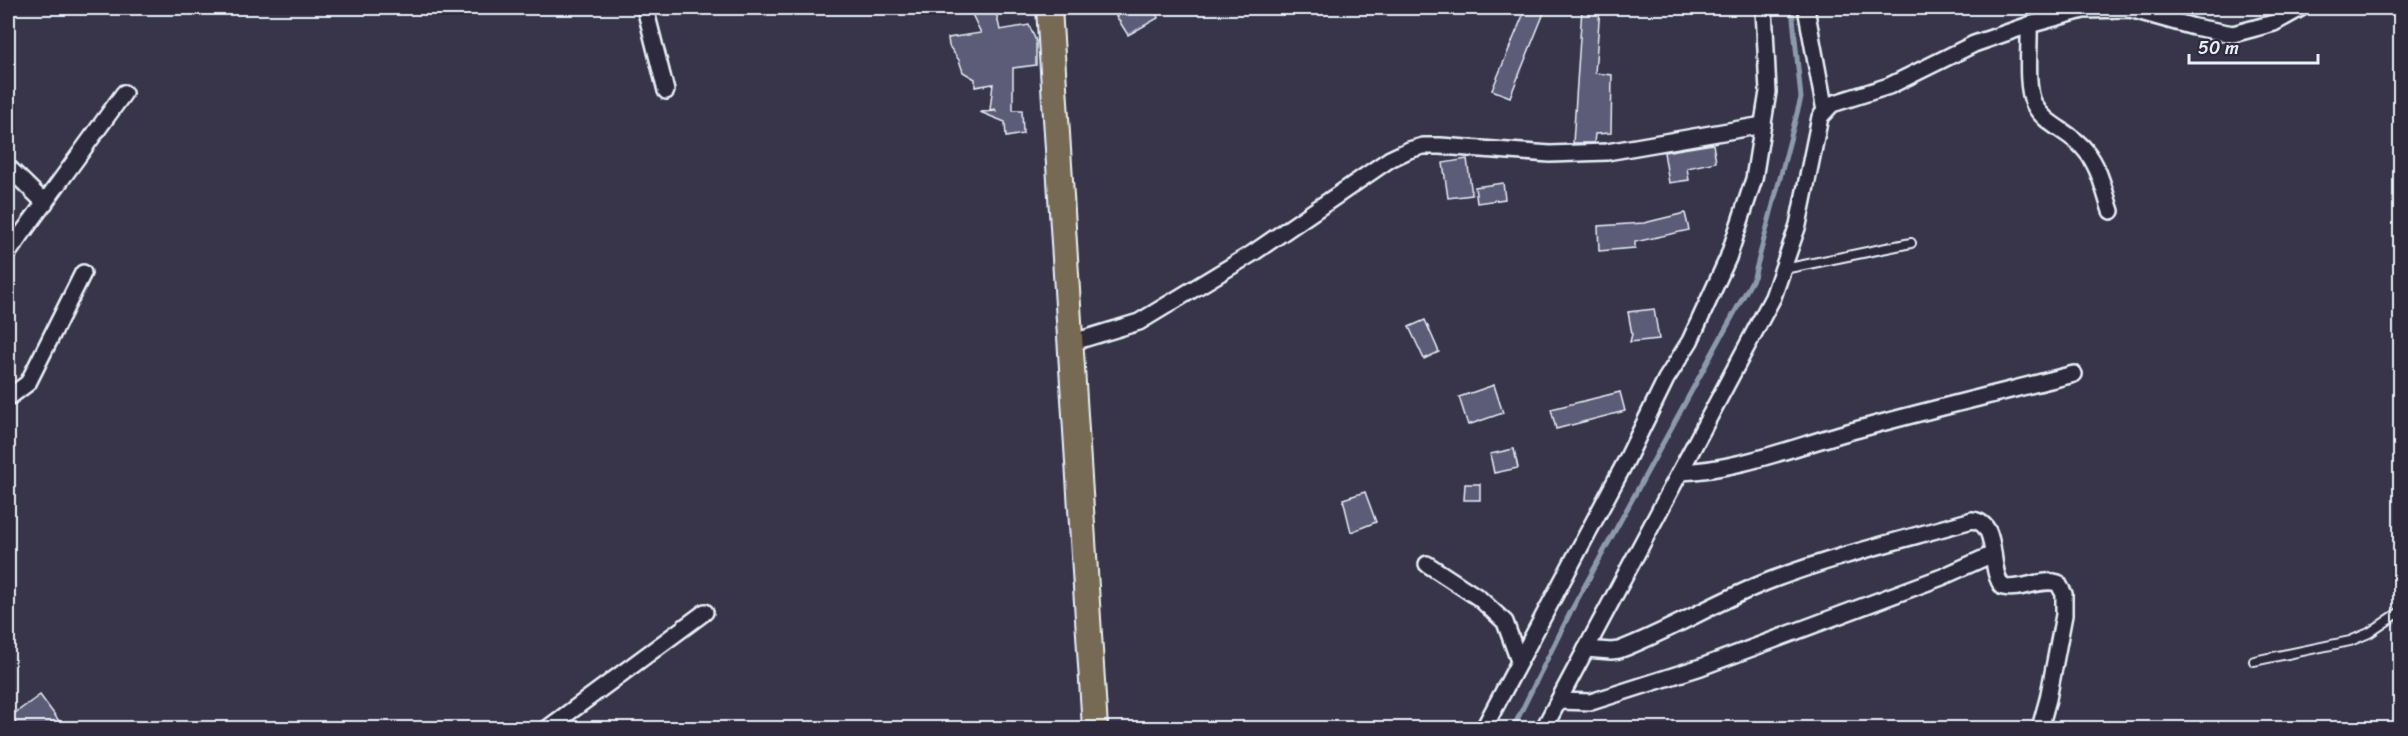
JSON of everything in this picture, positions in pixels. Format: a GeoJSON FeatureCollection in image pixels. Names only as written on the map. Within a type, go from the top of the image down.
{"type":"FeatureCollection","features":[{"type":"Feature","properties":{"kind":"main road"},"geometry":{"type":"LineString","coordinates":[[1049,8],[1095,729]]}},
{"type":"Feature","properties":{"kind":"street"},"geometry":{"type":"LineString","coordinates":[[645,8],[666,91]]}},
{"type":"Feature","properties":{"kind":"street"},"geometry":{"type":"LineString","coordinates":[[1484,729],[1626,461],[1666,379],[1690,341],[1728,258],[1754,179],[1768,92],[1764,8]]}},
{"type":"Feature","properties":{"kind":"street"},"geometry":{"type":"LineString","coordinates":[[1806,8],[1825,111]]}},
{"type":"Feature","properties":{"kind":"street"},"geometry":{"type":"LineString","coordinates":[[1544,729],[1773,297],[1798,225],[1820,117],[1832,104],[1889,86],[1974,44],[2083,10],[2124,8],[2194,27],[2233,34],[2274,23],[2301,8]]}},
{"type":"Feature","properties":{"kind":"street"},"geometry":{"type":"LineString","coordinates":[[2029,25],[2030,89],[2034,103],[2050,122],[2086,150],[2097,168],[2111,211]]}},
{"type":"Feature","properties":{"kind":"street"},"geometry":{"type":"LineString","coordinates":[[8,254],[124,93]]}},
{"type":"Feature","properties":{"kind":"street"},"geometry":{"type":"LineString","coordinates":[[1070,344],[1139,322],[1254,254],[1375,168],[1409,150],[1423,146],[1440,146],[1550,154],[1607,152],[1763,125]]}},
{"type":"Feature","properties":{"kind":"street"},"geometry":{"type":"LineString","coordinates":[[8,167],[45,203]]}},
{"type":"Feature","properties":{"kind":"street"},"geometry":{"type":"LineString","coordinates":[[8,398],[28,383],[83,273]]}},
{"type":"Feature","properties":{"kind":"street"},"geometry":{"type":"LineString","coordinates":[[1680,472],[1701,472],[1731,466],[1858,429],[2074,374]]}},
{"type":"Feature","properties":{"kind":"street"},"geometry":{"type":"LineString","coordinates":[[1586,650],[1619,650],[1725,599],[1775,578],[1972,520],[1984,523],[1988,530],[1995,571],[2003,587],[2011,589],[2049,580],[2058,583],[2064,594],[2064,615],[2040,729]]}},
{"type":"Feature","properties":{"kind":"street"},"geometry":{"type":"LineString","coordinates":[[1559,700],[1591,702],[1691,671],[1942,577],[1993,554]]}},
{"type":"Feature","properties":{"kind":"street"},"geometry":{"type":"LineString","coordinates":[[1427,564],[1479,598],[1505,622],[1519,661]]}},
{"type":"Feature","properties":{"kind":"street"},"geometry":{"type":"LineString","coordinates":[[548,729],[705,612]]}},
{"type":"Feature","properties":{"kind":"lane"},"geometry":{"type":"LineString","coordinates":[[1784,269],[1911,243]]}},
{"type":"Feature","properties":{"kind":"lane"},"geometry":{"type":"LineString","coordinates":[[2254,661],[2350,641],[2369,633],[2400,612]]}},
{"type":"Feature","properties":{"kind":"building"},"geometry":{"type":"Polygon","coordinates":[[[969,8],[995,8],[1000,30],[1029,25],[1036,41],[1036,65],[1013,68],[1013,110],[1022,110],[1023,134],[1006,137],[1005,122],[980,112],[996,111],[995,109],[990,110],[993,84],[975,87],[975,79],[963,72],[959,60],[949,46],[948,38],[981,33],[969,8]]]}},
{"type":"Feature","properties":{"kind":"building"},"geometry":{"type":"Polygon","coordinates":[[[1130,8],[1155,8],[1158,18],[1128,35],[1116,16],[1130,8]]]}},
{"type":"Feature","properties":{"kind":"building"},"geometry":{"type":"Polygon","coordinates":[[[1526,8],[1546,8],[1510,97],[1492,90],[1526,8]]]}},
{"type":"Feature","properties":{"kind":"building"},"geometry":{"type":"Polygon","coordinates":[[[1582,8],[1600,8],[1595,73],[1612,75],[1611,133],[1595,134],[1594,143],[1573,143],[1582,8]]]}},
{"type":"Feature","properties":{"kind":"building"},"geometry":{"type":"Polygon","coordinates":[[[1713,144],[1716,162],[1687,168],[1689,180],[1669,183],[1664,152],[1713,144]]]}},
{"type":"Feature","properties":{"kind":"building"},"geometry":{"type":"Polygon","coordinates":[[[1467,159],[1472,195],[1448,198],[1443,163],[1467,159]]]}},
{"type":"Feature","properties":{"kind":"building"},"geometry":{"type":"Polygon","coordinates":[[[1503,183],[1505,199],[1477,203],[1475,187],[1503,183]]]}},
{"type":"Feature","properties":{"kind":"building"},"geometry":{"type":"Polygon","coordinates":[[[1685,213],[1689,230],[1635,242],[1635,248],[1599,251],[1598,226],[1644,223],[1685,213]]]}},
{"type":"Feature","properties":{"kind":"building"},"geometry":{"type":"Polygon","coordinates":[[[1654,309],[1659,339],[1630,342],[1632,334],[1628,312],[1654,309]]]}},
{"type":"Feature","properties":{"kind":"building"},"geometry":{"type":"Polygon","coordinates":[[[1425,320],[1439,352],[1424,359],[1409,327],[1425,320]]]}},
{"type":"Feature","properties":{"kind":"building"},"geometry":{"type":"Polygon","coordinates":[[[1494,385],[1503,413],[1468,425],[1459,397],[1494,385]]]}},
{"type":"Feature","properties":{"kind":"building"},"geometry":{"type":"Polygon","coordinates":[[[1620,392],[1625,411],[1556,429],[1551,409],[1620,392]]]}},
{"type":"Feature","properties":{"kind":"building"},"geometry":{"type":"Polygon","coordinates":[[[1514,449],[1518,468],[1494,473],[1490,454],[1514,449]]]}},
{"type":"Feature","properties":{"kind":"building"},"geometry":{"type":"Polygon","coordinates":[[[1465,484],[1480,484],[1480,500],[1464,500],[1465,484]]]}},
{"type":"Feature","properties":{"kind":"building"},"geometry":{"type":"Polygon","coordinates":[[[1365,492],[1376,522],[1351,532],[1343,499],[1365,492]]]}},
{"type":"Feature","properties":{"kind":"building"},"geometry":{"type":"Polygon","coordinates":[[[40,695],[65,729],[20,729],[11,716],[40,695]]]}},
{"type":"Feature","properties":{"kind":"waterway"},"geometry":{"type":"LineString","coordinates":[[1513,728],[1571,611],[1754,277],[1801,98],[1792,8]]}}]}
